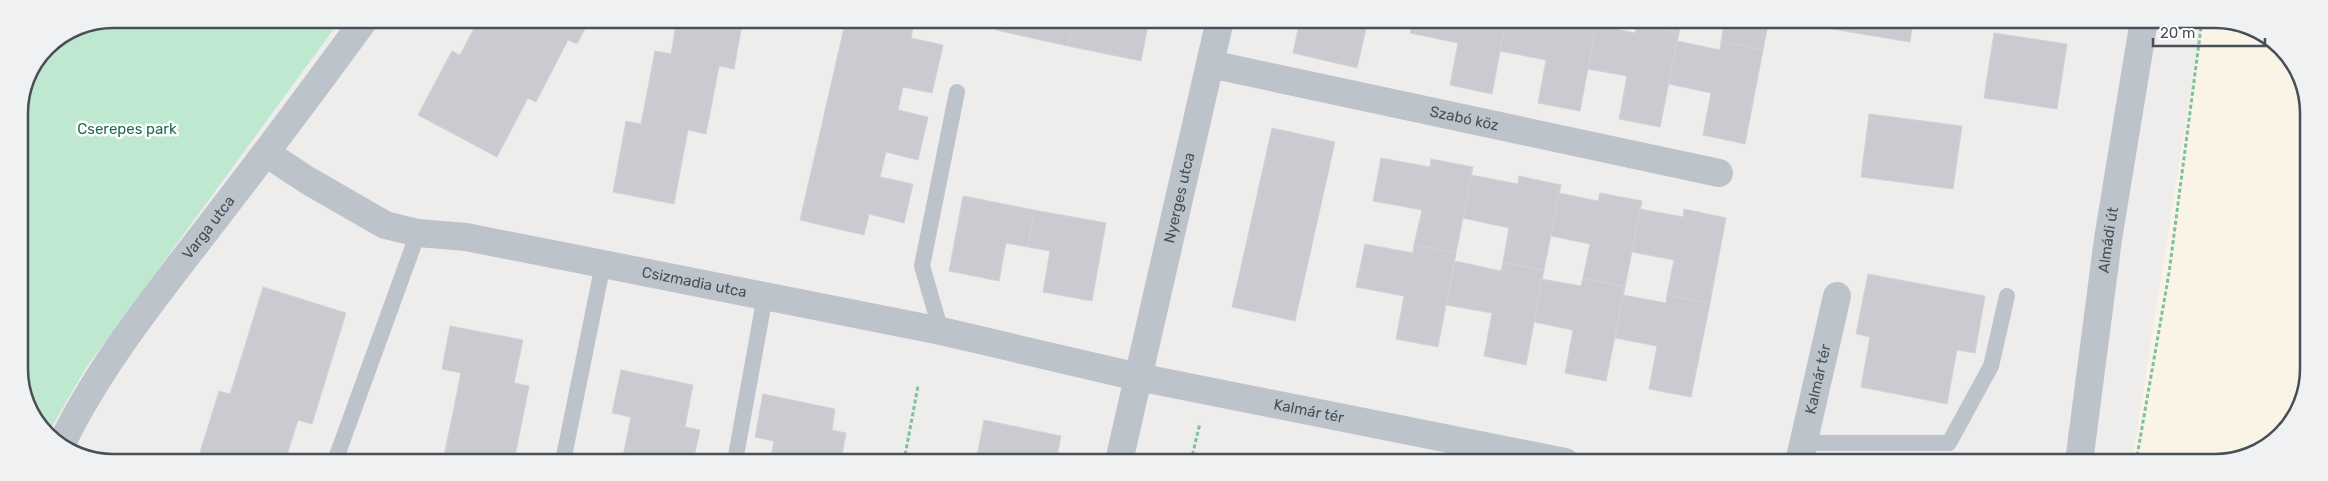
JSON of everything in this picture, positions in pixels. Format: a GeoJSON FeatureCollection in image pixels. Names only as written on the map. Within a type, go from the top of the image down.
{"type":"FeatureCollection","features":[{"type":"Feature","properties":{"kind":"street","name":"Varga utca"},"geometry":{"type":"LineString","coordinates":[[64,438],[82,403],[129,331],[266,154],[358,28]]}},
{"type":"Feature","properties":{"kind":"street","name":"Nyerges utca"},"geometry":{"type":"LineString","coordinates":[[1138,377],[1218,28]]}},
{"type":"Feature","properties":{"kind":"street","name":"Almádi út"},"geometry":{"type":"LineString","coordinates":[[2080,453],[2108,239],[2143,28]]}},
{"type":"Feature","properties":{"kind":"street","name":"Szabó köz"},"geometry":{"type":"LineString","coordinates":[[1210,64],[1719,173]]}},
{"type":"Feature","properties":{"kind":"street","name":"Csizmadia utca"},"geometry":{"type":"LineString","coordinates":[[266,154],[384,225],[418,233],[466,236],[941,331],[1138,377]]}},
{"type":"Feature","properties":{"kind":"street","name":"Kalmár tér"},"geometry":{"type":"LineString","coordinates":[[1801,452],[1837,296]]}},
{"type":"Feature","properties":{"kind":"street","name":"Kalmár tér"},"geometry":{"type":"LineString","coordinates":[[1138,377],[1487,453]]}},
{"type":"Feature","properties":{"kind":"street"},"geometry":{"type":"LineString","coordinates":[[1121,454],[1138,377]]}},
{"type":"Feature","properties":{"kind":"lane"},"geometry":{"type":"LineString","coordinates":[[941,331],[922,266],[957,92]]}},
{"type":"Feature","properties":{"kind":"lane"},"geometry":{"type":"LineString","coordinates":[[338,454],[418,233]]}},
{"type":"Feature","properties":{"kind":"lane"},"geometry":{"type":"LineString","coordinates":[[564,454],[603,264]]}},
{"type":"Feature","properties":{"kind":"lane"},"geometry":{"type":"LineString","coordinates":[[736,454],[766,296]]}},
{"type":"Feature","properties":{"kind":"lane"},"geometry":{"type":"LineString","coordinates":[[1801,452],[1949,443],[1991,366],[2007,296]]}},
{"type":"Feature","properties":{"kind":"path"},"geometry":{"type":"LineString","coordinates":[[2138,453],[2169,273],[2201,28]]}},
{"type":"Feature","properties":{"kind":"path"},"geometry":{"type":"LineString","coordinates":[[905,454],[918,386]]}},
{"type":"Feature","properties":{"kind":"shaded area"},"geometry":{"type":"Polygon","coordinates":[[[2201,28],[2237,30],[2263,42],[2279,57],[2289,70],[2299,96],[2300,379],[2296,396],[2289,411],[2279,424],[2263,439],[2248,447],[2221,453],[2133,453],[2201,28]]]}},
{"type":"Feature","properties":{"kind":"green space","name":"Cserepes park"},"geometry":{"type":"Polygon","coordinates":[[[334,28],[86,368],[51,428],[42,416],[32,396],[28,368],[28,113],[29,96],[34,80],[42,65],[52,52],[65,42],[80,34],[96,29],[334,28]]]}},
{"type":"Feature","properties":{"kind":"building"},"geometry":{"type":"Polygon","coordinates":[[[474,28],[585,28],[577,44],[568,40],[536,102],[528,98],[497,157],[418,115],[452,51],[460,55],[474,28]]]}},
{"type":"Feature","properties":{"kind":"building"},"geometry":{"type":"Polygon","coordinates":[[[675,28],[741,28],[734,69],[719,66],[706,134],[688,130],[674,204],[613,192],[626,121],[641,124],[655,51],[671,54],[675,28]]]}},
{"type":"Feature","properties":{"kind":"building"},"geometry":{"type":"Polygon","coordinates":[[[844,28],[913,28],[911,38],[943,45],[932,93],[903,87],[898,110],[928,117],[918,160],[886,152],[880,177],[913,184],[904,223],[869,214],[864,235],[800,220],[844,28]]]}},
{"type":"Feature","properties":{"kind":"building"},"geometry":{"type":"Polygon","coordinates":[[[996,28],[1071,28],[1068,46],[996,30],[996,28]]]}},
{"type":"Feature","properties":{"kind":"building"},"geometry":{"type":"Polygon","coordinates":[[[1071,28],[1147,28],[1141,61],[1068,46],[1071,28]]]}},
{"type":"Feature","properties":{"kind":"building"},"geometry":{"type":"Polygon","coordinates":[[[1298,28],[1366,28],[1357,68],[1293,53],[1298,28]]]}},
{"type":"Feature","properties":{"kind":"building"},"geometry":{"type":"Polygon","coordinates":[[[1411,28],[1504,28],[1492,94],[1450,85],[1458,43],[1410,33],[1411,28]]]}},
{"type":"Feature","properties":{"kind":"building"},"geometry":{"type":"Polygon","coordinates":[[[1504,28],[1596,28],[1580,111],[1538,103],[1546,60],[1500,51],[1504,28]]]}},
{"type":"Feature","properties":{"kind":"building"},"geometry":{"type":"Polygon","coordinates":[[[1595,28],[1611,28],[1635,33],[1636,28],[1653,28],[1679,33],[1660,127],[1619,119],[1627,76],[1588,69],[1595,28]]]}},
{"type":"Feature","properties":{"kind":"building"},"geometry":{"type":"Polygon","coordinates":[[[1653,28],[1680,28],[1679,33],[1653,28]]]}},
{"type":"Feature","properties":{"kind":"building"},"geometry":{"type":"Polygon","coordinates":[[[1723,28],[1767,28],[1763,50],[1721,41],[1723,28]]]}},
{"type":"Feature","properties":{"kind":"building"},"geometry":{"type":"Polygon","coordinates":[[[1826,28],[1912,28],[1910,42],[1826,28]]]}},
{"type":"Feature","properties":{"kind":"building"},"geometry":{"type":"Polygon","coordinates":[[[1994,33],[2067,44],[2057,109],[1984,98],[1994,33]]]}},
{"type":"Feature","properties":{"kind":"building"},"geometry":{"type":"Polygon","coordinates":[[[1677,41],[1720,50],[1721,41],[1763,50],[1745,144],[1703,135],[1711,93],[1669,84],[1677,41]]]}},
{"type":"Feature","properties":{"kind":"building"},"geometry":{"type":"Polygon","coordinates":[[[1869,114],[1962,126],[1953,189],[1861,177],[1869,114]]]}},
{"type":"Feature","properties":{"kind":"building"},"geometry":{"type":"Polygon","coordinates":[[[1272,128],[1335,142],[1295,321],[1232,307],[1272,128]]]}},
{"type":"Feature","properties":{"kind":"building"},"geometry":{"type":"Polygon","coordinates":[[[1381,158],[1430,167],[1431,159],[1473,167],[1456,253],[1414,245],[1422,210],[1373,201],[1381,158]]]}},
{"type":"Feature","properties":{"kind":"building"},"geometry":{"type":"Polygon","coordinates":[[[1471,175],[1518,184],[1519,176],[1561,185],[1544,270],[1503,262],[1509,228],[1463,218],[1471,175]]]}},
{"type":"Feature","properties":{"kind":"building"},"geometry":{"type":"Polygon","coordinates":[[[1559,193],[1598,201],[1600,193],[1642,201],[1625,287],[1583,278],[1590,244],[1551,236],[1559,193]]]}},
{"type":"Feature","properties":{"kind":"building"},"geometry":{"type":"Polygon","coordinates":[[[963,196],[1034,210],[1028,247],[1006,243],[999,281],[949,271],[963,196]]]}},
{"type":"Feature","properties":{"kind":"building"},"geometry":{"type":"Polygon","coordinates":[[[1640,209],[1683,217],[1684,209],[1726,218],[1710,303],[1667,295],[1674,260],[1632,252],[1640,209]]]}},
{"type":"Feature","properties":{"kind":"building"},"geometry":{"type":"Polygon","coordinates":[[[1034,210],[1106,223],[1092,301],[1043,292],[1050,251],[1028,247],[1034,210]]]}},
{"type":"Feature","properties":{"kind":"building"},"geometry":{"type":"Polygon","coordinates":[[[1365,244],[1413,253],[1414,245],[1456,253],[1438,347],[1396,339],[1404,296],[1356,287],[1365,244]]]}},
{"type":"Feature","properties":{"kind":"building"},"geometry":{"type":"Polygon","coordinates":[[[1455,261],[1501,271],[1503,262],[1544,270],[1526,365],[1484,356],[1492,313],[1446,305],[1455,261]]]}},
{"type":"Feature","properties":{"kind":"building"},"geometry":{"type":"Polygon","coordinates":[[[1868,274],[1985,296],[1975,353],[1957,350],[1947,404],[1861,387],[1870,337],[1856,334],[1868,274]]]}},
{"type":"Feature","properties":{"kind":"building"},"geometry":{"type":"Polygon","coordinates":[[[1583,278],[1625,287],[1606,381],[1565,373],[1573,330],[1534,322],[1542,279],[1581,286],[1583,278]]]}},
{"type":"Feature","properties":{"kind":"building"},"geometry":{"type":"Polygon","coordinates":[[[263,287],[346,313],[312,424],[298,420],[287,454],[200,454],[219,391],[230,394],[263,287]]]}},
{"type":"Feature","properties":{"kind":"building"},"geometry":{"type":"Polygon","coordinates":[[[1623,295],[1666,303],[1667,295],[1710,303],[1691,397],[1649,389],[1657,346],[1615,338],[1623,295]]]}},
{"type":"Feature","properties":{"kind":"building"},"geometry":{"type":"Polygon","coordinates":[[[450,326],[523,340],[514,383],[529,386],[515,454],[444,454],[461,373],[442,369],[450,326]]]}},
{"type":"Feature","properties":{"kind":"building"},"geometry":{"type":"Polygon","coordinates":[[[621,370],[693,385],[685,427],[700,430],[695,454],[623,454],[631,417],[612,413],[621,370]]]}},
{"type":"Feature","properties":{"kind":"building"},"geometry":{"type":"Polygon","coordinates":[[[763,394],[835,409],[832,430],[846,433],[842,454],[771,454],[774,441],[755,437],[763,394]]]}},
{"type":"Feature","properties":{"kind":"building"},"geometry":{"type":"Polygon","coordinates":[[[984,420],[1061,436],[1057,454],[977,454],[984,420]]]}}]}
